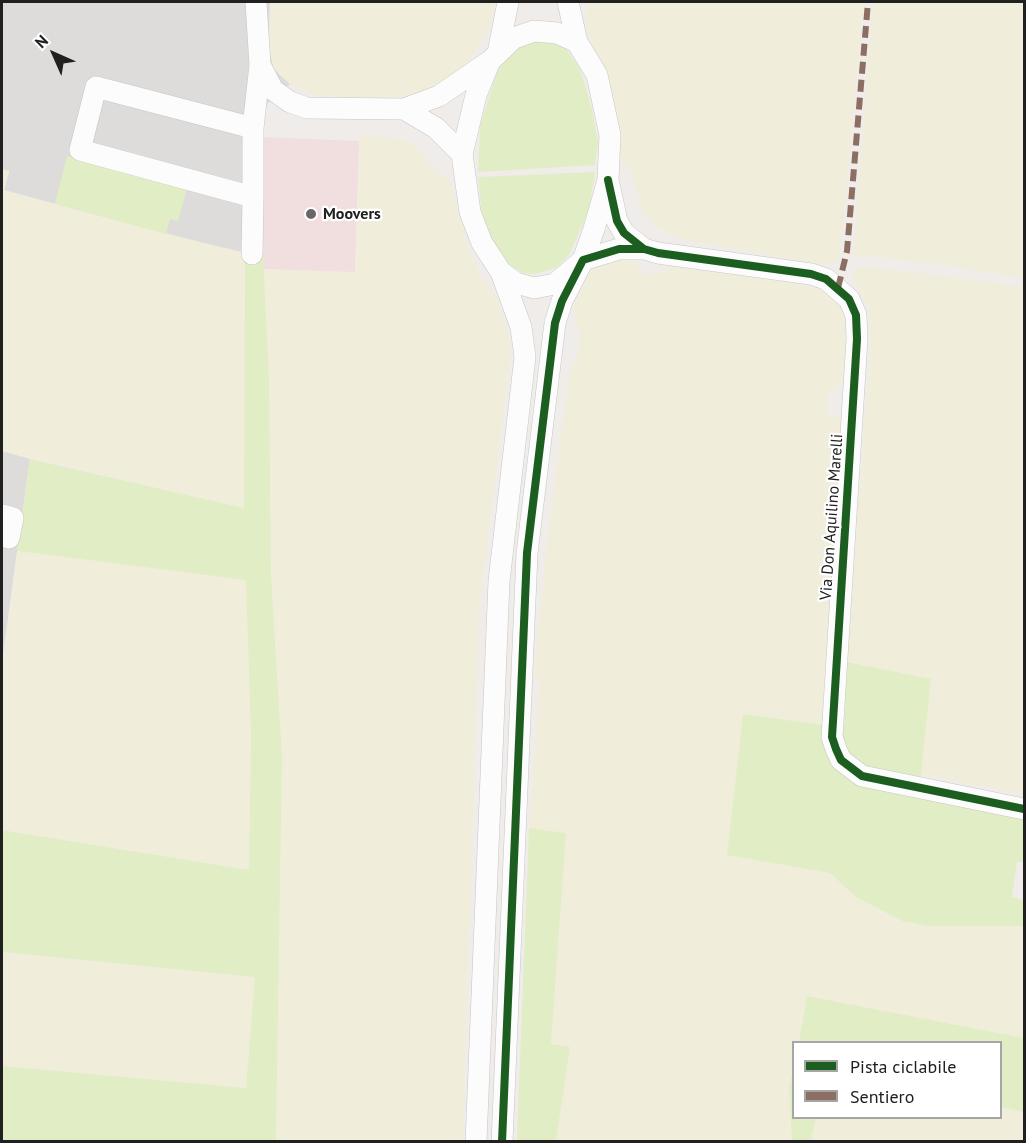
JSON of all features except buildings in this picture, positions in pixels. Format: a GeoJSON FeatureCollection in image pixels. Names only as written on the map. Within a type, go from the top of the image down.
{"type":"FeatureCollection","features":[{"type":"Feature","properties":{"kind":"street"},"geometry":{"type":"LineString","coordinates":[[252,254],[253,128],[260,65],[256,2]]}},
{"type":"Feature","properties":{"kind":"street"},"geometry":{"type":"LineString","coordinates":[[476,1142],[499,581],[525,357],[521,327],[501,272],[475,228],[463,158],[476,95],[494,57],[508,2]]}},
{"type":"Feature","properties":{"kind":"street"},"geometry":{"type":"LineString","coordinates":[[502,1142],[527,553],[555,323],[562,301],[583,260],[594,230],[609,169],[610,135],[597,75],[577,42],[568,2]]}},
{"type":"Feature","properties":{"kind":"street"},"geometry":{"type":"LineString","coordinates":[[260,65],[273,90],[290,102],[307,108],[404,109],[439,96],[494,57],[514,38],[534,31],[557,33],[577,42]]}},
{"type":"Feature","properties":{"kind":"street"},"geometry":{"type":"LineString","coordinates":[[253,128],[96,87],[80,150],[254,197]]}},
{"type":"Feature","properties":{"kind":"street"},"geometry":{"type":"LineString","coordinates":[[404,109],[436,128],[463,158]]}},
{"type":"Feature","properties":{"kind":"street","name":"Via Don Aquilino Marelli"},"geometry":{"type":"LineString","coordinates":[[609,169],[617,221],[624,233],[644,249]]}},
{"type":"Feature","properties":{"kind":"street","name":"Via Don Aquilino Marelli"},"geometry":{"type":"LineString","coordinates":[[583,260],[619,249],[644,249],[658,253],[811,274],[825,279],[849,299],[856,315],[857,339],[832,736],[836,749],[841,760],[862,776],[1024,809]]}},
{"type":"Feature","properties":{"kind":"street"},"geometry":{"type":"LineString","coordinates":[[501,272],[516,283],[534,288],[547,287],[555,284],[583,260]]}},
{"type":"Feature","properties":{"kind":"street"},"geometry":{"type":"LineString","coordinates":[[2,515],[13,518],[9,538],[2,536]]}},
{"type":"Feature","properties":{"kind":"shaded area"},"geometry":{"type":"Polygon","coordinates":[[[2,2],[270,2],[269,50],[274,69],[290,84],[267,104],[264,118],[263,257],[166,234],[4,190],[9,172],[2,169],[2,2]]]}},
{"type":"Feature","properties":{"kind":"shaded area"},"geometry":{"type":"Polygon","coordinates":[[[270,2],[495,2],[488,31],[464,67],[426,94],[403,99],[318,96],[290,84],[274,69],[269,50],[270,2]]]}},
{"type":"Feature","properties":{"kind":"shaded area"},"geometry":{"type":"Polygon","coordinates":[[[588,2],[864,2],[840,258],[829,265],[727,248],[677,238],[652,223],[643,212],[631,171],[621,162],[616,120],[605,76],[586,29],[588,2]]]}},
{"type":"Feature","properties":{"kind":"shaded area"},"geometry":{"type":"Polygon","coordinates":[[[873,2],[1024,2],[1024,278],[936,264],[867,256],[853,258],[873,2]]]}},
{"type":"Feature","properties":{"kind":"shaded area"},"geometry":{"type":"Polygon","coordinates":[[[360,134],[400,139],[411,144],[421,151],[433,168],[450,182],[469,251],[480,274],[495,294],[508,330],[511,348],[479,612],[463,1141],[276,1141],[282,757],[271,574],[269,374],[263,269],[355,272],[360,134]]]}},
{"type":"Feature","properties":{"kind":"shaded area"},"geometry":{"type":"Polygon","coordinates":[[[262,137],[359,141],[355,273],[263,269],[262,137]]]}},
{"type":"Feature","properties":{"kind":"shaded area"},"geometry":{"type":"Polygon","coordinates":[[[2,169],[9,171],[4,191],[245,254],[244,508],[2,451],[2,169]]]}},
{"type":"Feature","properties":{"kind":"shaded area"},"geometry":{"type":"Polygon","coordinates":[[[614,258],[636,261],[645,274],[665,273],[671,266],[788,282],[828,292],[841,308],[846,328],[845,381],[828,393],[827,399],[828,415],[841,417],[834,566],[821,725],[743,714],[812,871],[830,873],[880,912],[902,921],[928,926],[1024,926],[1024,1038],[807,996],[799,1041],[792,1041],[792,1075],[789,1087],[792,1141],[556,1141],[570,1047],[551,1044],[566,834],[529,828],[540,682],[534,672],[549,526],[569,378],[573,363],[577,360],[579,348],[580,328],[576,326],[574,306],[592,268],[614,258]]]}},
{"type":"Feature","properties":{"kind":"shaded area"},"geometry":{"type":"Polygon","coordinates":[[[868,266],[1024,287],[1024,794],[919,774],[931,679],[847,662],[871,339],[868,307],[851,276],[855,269],[868,266]]]}},
{"type":"Feature","properties":{"kind":"shaded area"},"geometry":{"type":"Polygon","coordinates":[[[2,451],[30,459],[2,661],[2,451]]]}},
{"type":"Feature","properties":{"kind":"shaded area"},"geometry":{"type":"Polygon","coordinates":[[[17,551],[247,580],[251,736],[249,870],[2,830],[2,669],[17,551]]]}},
{"type":"Feature","properties":{"kind":"shaded area"},"geometry":{"type":"Polygon","coordinates":[[[2,952],[256,977],[246,1088],[2,1066],[2,952]]]}},
{"type":"Feature","properties":{"kind":"shaded area"},"geometry":{"type":"Polygon","coordinates":[[[1002,1107],[1024,1112],[1024,1141],[811,1142],[816,1119],[1002,1119],[1002,1107]]]}},
{"type":"Feature","properties":{"kind":"green space"},"geometry":{"type":"Polygon","coordinates":[[[534,39],[552,41],[566,49],[580,69],[592,109],[598,143],[595,165],[478,172],[480,126],[497,72],[514,48],[534,39]]]}},
{"type":"Feature","properties":{"kind":"green space"},"geometry":{"type":"Polygon","coordinates":[[[67,156],[187,188],[178,221],[170,219],[166,234],[55,204],[67,156]]]}},
{"type":"Feature","properties":{"kind":"green space"},"geometry":{"type":"Polygon","coordinates":[[[595,172],[589,210],[569,255],[557,267],[536,274],[524,273],[507,264],[491,241],[482,213],[478,177],[595,172]]]}},
{"type":"Feature","properties":{"kind":"green space"},"geometry":{"type":"Polygon","coordinates":[[[245,254],[263,257],[269,374],[271,574],[282,757],[276,1141],[2,1141],[2,1066],[246,1088],[255,977],[2,952],[2,830],[249,870],[251,736],[246,580],[17,551],[30,459],[244,508],[245,254]]]}},
{"type":"Feature","properties":{"kind":"green space"},"geometry":{"type":"Polygon","coordinates":[[[847,662],[931,679],[919,793],[1024,819],[1024,862],[1017,862],[1012,897],[1024,900],[1024,926],[928,926],[902,921],[856,897],[830,873],[727,855],[743,714],[844,728],[847,662]]]}},
{"type":"Feature","properties":{"kind":"green space"},"geometry":{"type":"Polygon","coordinates":[[[529,828],[566,833],[551,1044],[570,1047],[556,1141],[517,1141],[529,828]]]}},
{"type":"Feature","properties":{"kind":"green space"},"geometry":{"type":"Polygon","coordinates":[[[807,996],[1024,1038],[1024,1112],[1002,1107],[1002,1041],[799,1041],[807,996]]]}},
{"type":"Feature","properties":{"kind":"green space"},"geometry":{"type":"Polygon","coordinates":[[[792,1075],[792,1119],[816,1119],[811,1141],[792,1141],[789,1087],[792,1075]]]}},
{"type":"Feature","properties":{"kind":"marked path"},"geometry":{"type":"LineString","coordinates":[[838,288],[847,251],[868,2]]}},
{"type":"Feature","properties":{"kind":"cycle path"},"geometry":{"type":"LineString","coordinates":[[502,1142],[527,553],[555,323],[562,301],[583,260],[619,249],[644,249],[624,233],[617,221],[608,180]]}},
{"type":"Feature","properties":{"kind":"cycle path"},"geometry":{"type":"LineString","coordinates":[[644,249],[658,253],[811,274],[826,279],[849,299],[856,315],[857,339],[832,737],[836,749],[841,760],[862,776],[1024,809]]}},
{"type":"Feature","properties":{"kind":"place","name":"Moovers"},"geometry":{"type":"Point","coordinates":[311,214]}}]}
